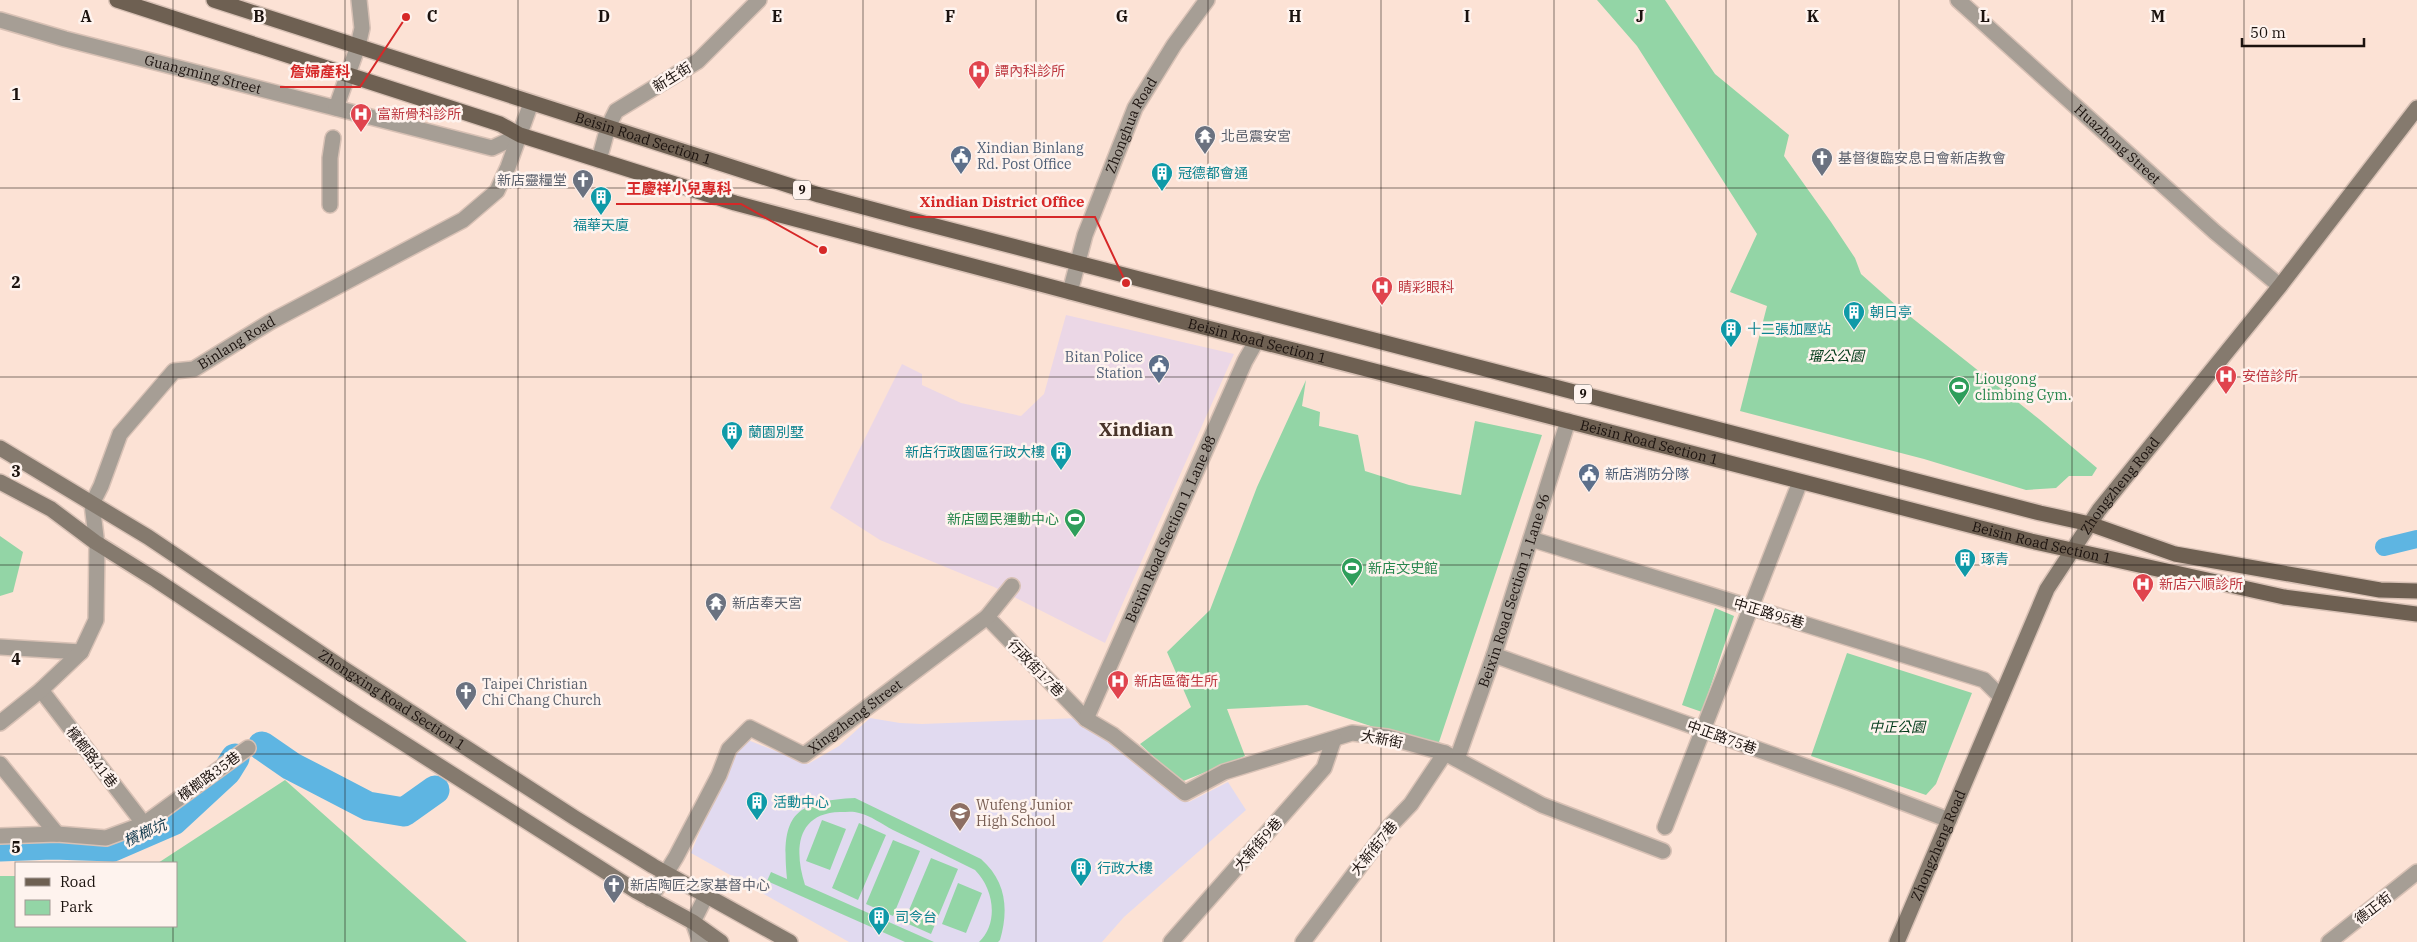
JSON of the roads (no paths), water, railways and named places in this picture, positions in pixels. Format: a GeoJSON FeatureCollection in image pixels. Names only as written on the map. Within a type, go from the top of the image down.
{"type":"FeatureCollection","features":[{"type":"Feature","properties":{"kind":"main road","name":"Beisin Road Section 1"},"geometry":{"type":"LineString","coordinates":[[117,0],[500,124],[520,135],[735,203],[1070,292],[2071,551],[2284,597],[2417,614]]}},
{"type":"Feature","properties":{"kind":"main road","name":"Beisin Road Section 1"},"geometry":{"type":"LineString","coordinates":[[214,0],[819,195],[2090,524],[2175,554],[2380,590],[2417,591]]}},
{"type":"Feature","properties":{"kind":"street"},"geometry":{"type":"LineString","coordinates":[[336,108],[358,46],[362,28],[359,0]]}},
{"type":"Feature","properties":{"kind":"street","name":"新生街"},"geometry":{"type":"LineString","coordinates":[[599,160],[608,127],[616,111],[698,61],[759,0]]}},
{"type":"Feature","properties":{"kind":"street","name":"Zhonghua Road"},"geometry":{"type":"LineString","coordinates":[[1070,292],[1085,235],[1135,108],[1174,45],[1207,0]]}},
{"type":"Feature","properties":{"kind":"street","name":"Huazhong Street"},"geometry":{"type":"LineString","coordinates":[[1958,0],[2215,232],[2280,286]]}},
{"type":"Feature","properties":{"kind":"street","name":"Guangming Street"},"geometry":{"type":"LineString","coordinates":[[0,20],[65,39],[492,148],[520,135]]}},
{"type":"Feature","properties":{"kind":"street","name":"Binlang Road"},"geometry":{"type":"LineString","coordinates":[[0,723],[41,690],[82,652],[96,620],[97,592],[92,504],[101,486],[120,434],[174,371],[194,369],[270,322],[463,220],[497,191],[520,135],[531,102]]}},
{"type":"Feature","properties":{"kind":"street","name":"Zhongzheng Road"},"geometry":{"type":"LineString","coordinates":[[1898,942],[2047,588],[2090,524],[2280,286],[2417,108]]}},
{"type":"Feature","properties":{"kind":"street"},"geometry":{"type":"LineString","coordinates":[[330,205],[330,158],[333,138]]}},
{"type":"Feature","properties":{"kind":"street","name":"Beixin Road Section 1, Lane 88"},"geometry":{"type":"LineString","coordinates":[[1086,719],[1245,361],[1257,340]]}},
{"type":"Feature","properties":{"kind":"street","name":"Beixin Road Section 1, Lane 96"},"geometry":{"type":"LineString","coordinates":[[1451,756],[1494,655],[1568,421]]}},
{"type":"Feature","properties":{"kind":"street","name":"Zhongxing Road Section 1"},"geometry":{"type":"LineString","coordinates":[[0,448],[148,537],[360,679],[666,873],[790,942]]}},
{"type":"Feature","properties":{"kind":"street"},"geometry":{"type":"LineString","coordinates":[[0,482],[51,509],[95,542],[356,714],[650,899],[693,922],[721,942]]}},
{"type":"Feature","properties":{"kind":"street"},"geometry":{"type":"LineString","coordinates":[[1665,827],[1800,482]]}},
{"type":"Feature","properties":{"kind":"street","name":"中正路95巷"},"geometry":{"type":"LineString","coordinates":[[1531,539],[1984,680],[2001,697]]}},
{"type":"Feature","properties":{"kind":"street","name":"Xingzheng Street"},"geometry":{"type":"LineString","coordinates":[[666,873],[719,775],[729,749],[750,728],[804,755],[987,617],[1012,586]]}},
{"type":"Feature","properties":{"kind":"street","name":"行政街17巷"},"geometry":{"type":"LineString","coordinates":[[987,617],[1086,719]]}},
{"type":"Feature","properties":{"kind":"street"},"geometry":{"type":"LineString","coordinates":[[0,647],[82,652]]}},
{"type":"Feature","properties":{"kind":"street","name":"中正路75巷"},"geometry":{"type":"LineString","coordinates":[[1494,655],[1949,820]]}},
{"type":"Feature","properties":{"kind":"street","name":"檳榔路41巷"},"geometry":{"type":"LineString","coordinates":[[41,690],[144,824]]}},
{"type":"Feature","properties":{"kind":"street","name":"大新街"},"geometry":{"type":"LineString","coordinates":[[1086,719],[1113,735],[1185,794],[1224,772],[1352,733],[1387,737],[1451,756],[1542,805],[1663,851]]}},
{"type":"Feature","properties":{"kind":"street","name":"大新街9巷"},"geometry":{"type":"LineString","coordinates":[[1170,942],[1324,768],[1334,739]]}},
{"type":"Feature","properties":{"kind":"street","name":"檳榔路35巷"},"geometry":{"type":"LineString","coordinates":[[0,836],[57,834],[106,838],[144,824],[248,748]]}},
{"type":"Feature","properties":{"kind":"street","name":"大新街7巷"},"geometry":{"type":"LineString","coordinates":[[1303,942],[1390,826],[1412,804],[1451,756]]}},
{"type":"Feature","properties":{"kind":"street"},"geometry":{"type":"LineString","coordinates":[[0,764],[57,834]]}},
{"type":"Feature","properties":{"kind":"street","name":"德正街"},"geometry":{"type":"LineString","coordinates":[[2329,942],[2417,872]]}},
{"type":"Feature","properties":{"kind":"street"},"geometry":{"type":"LineString","coordinates":[[650,899],[666,873]]}},
{"type":"Feature","properties":{"kind":"street"},"geometry":{"type":"LineString","coordinates":[[700,942],[693,922],[706,896]]}},
{"type":"Feature","properties":{"kind":"waterway"},"geometry":{"type":"LineString","coordinates":[[2384,547],[2417,539]]}},
{"type":"Feature","properties":{"kind":"waterway","name":"檳榔坑"},"geometry":{"type":"LineString","coordinates":[[262,746],[291,766],[368,806],[404,812],[435,790]]}},
{"type":"Feature","properties":{"kind":"waterway","name":"檳榔坑"},"geometry":{"type":"LineString","coordinates":[[0,847],[52,845],[113,847],[173,821],[227,771],[235,758]]}},
{"type":"Feature","properties":{"kind":"place","name":"詹婦產科"},"geometry":{"type":"Point","coordinates":[406,17]}},
{"type":"Feature","properties":{"kind":"place","name":"譚內科診所"},"geometry":{"type":"Point","coordinates":[979,90]}},
{"type":"Feature","properties":{"kind":"place","name":"富新骨科診所"},"geometry":{"type":"Point","coordinates":[361,133]}},
{"type":"Feature","properties":{"kind":"place","name":"北邑震安宮"},"geometry":{"type":"Point","coordinates":[1205,155]}},
{"type":"Feature","properties":{"kind":"place","name":"Xindian Binlang Rd. Post Office"},"geometry":{"type":"Point","coordinates":[961,175]}},
{"type":"Feature","properties":{"kind":"place","name":"基督復臨安息日會新店教會"},"geometry":{"type":"Point","coordinates":[1822,177]}},
{"type":"Feature","properties":{"kind":"place","name":"冠德都會通"},"geometry":{"type":"Point","coordinates":[1162,192]}},
{"type":"Feature","properties":{"kind":"place","name":"新店靈糧堂"},"geometry":{"type":"Point","coordinates":[583,199]}},
{"type":"Feature","properties":{"kind":"place","name":"福華天廈"},"geometry":{"type":"Point","coordinates":[601,216]}},
{"type":"Feature","properties":{"kind":"place","name":"王慶祥小兒專科"},"geometry":{"type":"Point","coordinates":[823,250]}},
{"type":"Feature","properties":{"kind":"place","name":"Xindian District Office"},"geometry":{"type":"Point","coordinates":[1126,283]}},
{"type":"Feature","properties":{"kind":"place","name":"睛彩眼科"},"geometry":{"type":"Point","coordinates":[1382,306]}},
{"type":"Feature","properties":{"kind":"place","name":"朝日亭"},"geometry":{"type":"Point","coordinates":[1854,331]}},
{"type":"Feature","properties":{"kind":"place","name":"十二張加壓站"},"geometry":{"type":"Point","coordinates":[1731,348]}},
{"type":"Feature","properties":{"kind":"place","name":"Bitan Police Station"},"geometry":{"type":"Point","coordinates":[1159,384]}},
{"type":"Feature","properties":{"kind":"place","name":"安倍診所"},"geometry":{"type":"Point","coordinates":[2226,395]}},
{"type":"Feature","properties":{"kind":"place","name":"Liougong climbing Gym."},"geometry":{"type":"Point","coordinates":[1959,406]}},
{"type":"Feature","properties":{"kind":"place","name":"蘭園別墅"},"geometry":{"type":"Point","coordinates":[732,451]}},
{"type":"Feature","properties":{"kind":"place","name":"新店行政園區行政大樓"},"geometry":{"type":"Point","coordinates":[1061,471]}},
{"type":"Feature","properties":{"kind":"place","name":"新店消防分隊"},"geometry":{"type":"Point","coordinates":[1589,493]}},
{"type":"Feature","properties":{"kind":"place","name":"新店國民運動中心"},"geometry":{"type":"Point","coordinates":[1075,538]}},
{"type":"Feature","properties":{"kind":"place","name":"琢青"},"geometry":{"type":"Point","coordinates":[1965,578]}},
{"type":"Feature","properties":{"kind":"place","name":"新店文史館"},"geometry":{"type":"Point","coordinates":[1352,587]}},
{"type":"Feature","properties":{"kind":"place","name":"新店六順診所"},"geometry":{"type":"Point","coordinates":[2143,603]}},
{"type":"Feature","properties":{"kind":"place","name":"新店奉天宮"},"geometry":{"type":"Point","coordinates":[716,622]}},
{"type":"Feature","properties":{"kind":"place","name":"新店區衛生所"},"geometry":{"type":"Point","coordinates":[1118,700]}},
{"type":"Feature","properties":{"kind":"place","name":"Taipei Christian Chi Chang Church"},"geometry":{"type":"Point","coordinates":[466,711]}},
{"type":"Feature","properties":{"kind":"place","name":"活動中心"},"geometry":{"type":"Point","coordinates":[757,821]}},
{"type":"Feature","properties":{"kind":"place","name":"Wufeng Junior High School"},"geometry":{"type":"Point","coordinates":[960,832]}},
{"type":"Feature","properties":{"kind":"place","name":"行政大樓"},"geometry":{"type":"Point","coordinates":[1081,887]}},
{"type":"Feature","properties":{"kind":"place","name":"新店陶匠之家基督中心"},"geometry":{"type":"Point","coordinates":[614,904]}},
{"type":"Feature","properties":{"kind":"place","name":"司令台"},"geometry":{"type":"Point","coordinates":[879,936]}},
{"type":"Feature","properties":{"kind":"district","name":"Xindian"},"geometry":{"type":"Point","coordinates":[1136,429]}},
{"type":"Feature","properties":{"kind":"park label","name":"瑠公公園"},"geometry":{"type":"Point","coordinates":[1836,356]}},
{"type":"Feature","properties":{"kind":"park label","name":"中正公園"},"geometry":{"type":"Point","coordinates":[1897,727]}}]}
